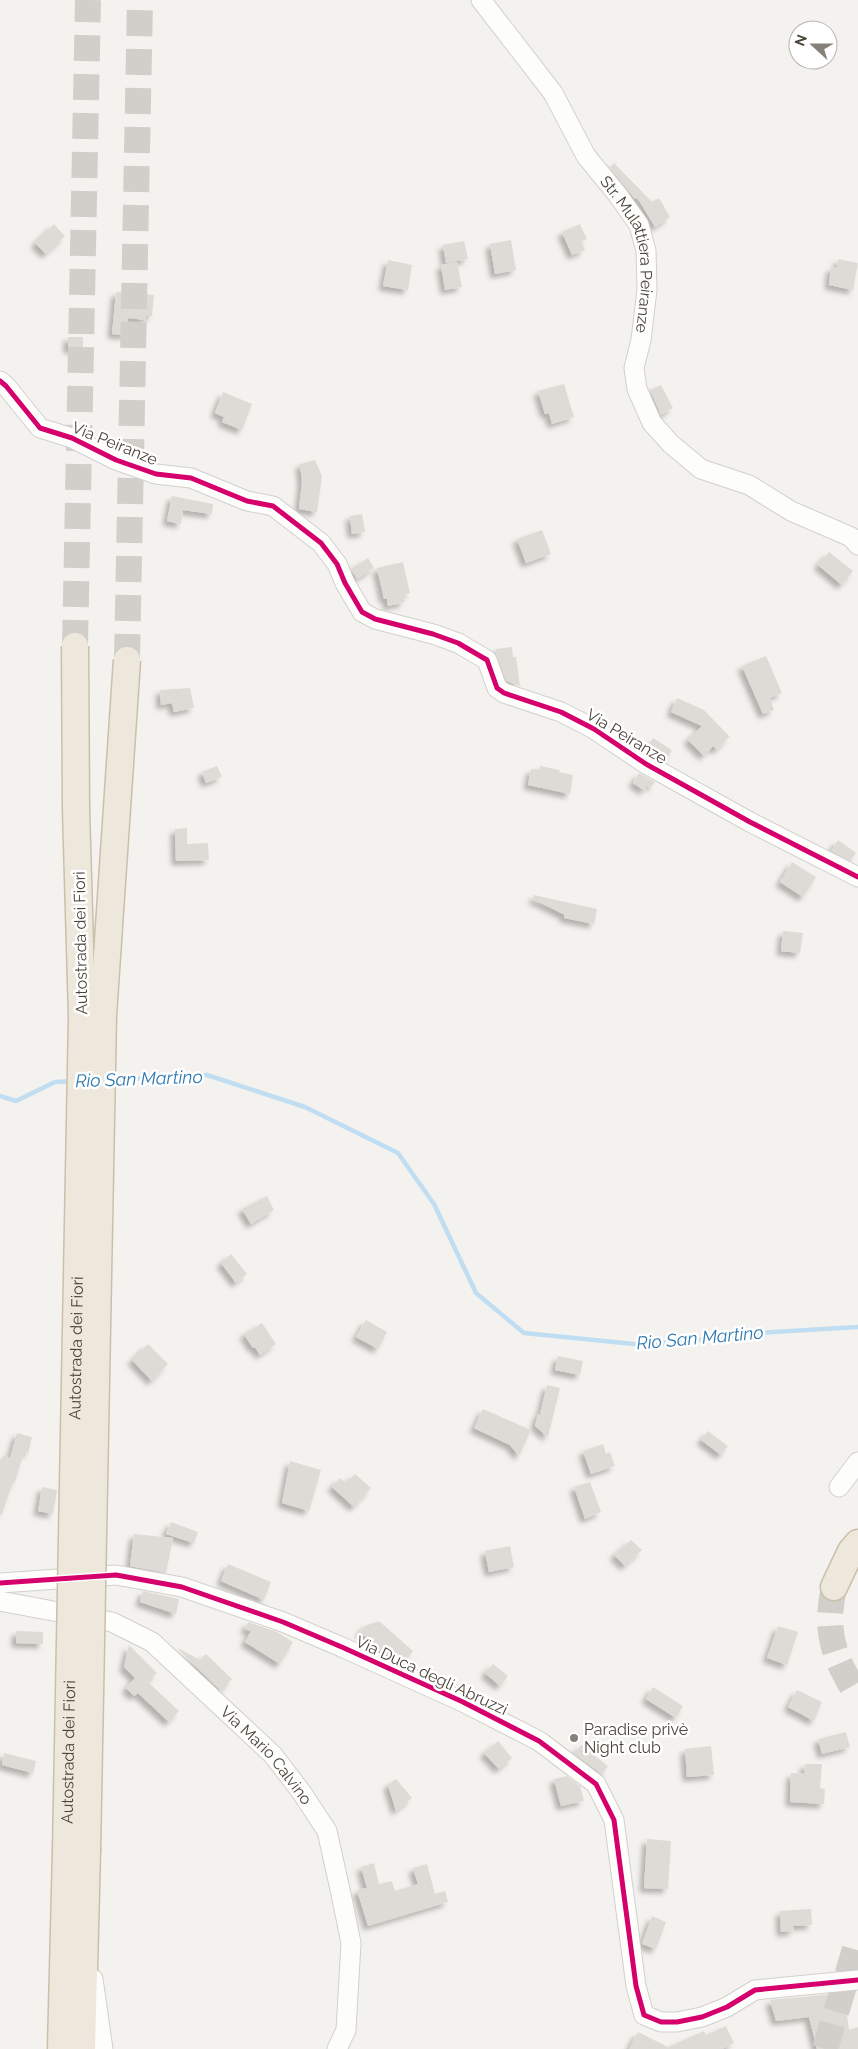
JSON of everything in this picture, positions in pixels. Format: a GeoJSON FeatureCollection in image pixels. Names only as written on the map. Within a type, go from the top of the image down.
{"type":"FeatureCollection","features":[{"type":"Feature","properties":{"kind":"highway","name":"Autostrada dei Fiori"},"geometry":{"type":"LineString","coordinates":[[75,646],[76,808],[82,1016],[76,1850],[85,1926],[82,2049]]}},
{"type":"Feature","properties":{"kind":"highway","name":"Autostrada dei Fiori"},"geometry":{"type":"LineString","coordinates":[[60,2049],[76,1850],[103,1015],[127,660]]}},
{"type":"Feature","properties":{"kind":"highway"},"geometry":{"type":"LineString","coordinates":[[858,1543],[851,1551],[839,1587],[858,1560]]}},
{"type":"Feature","properties":{"kind":"street","name":"Str. Mulattiera Peiranze"},"geometry":{"type":"LineString","coordinates":[[481,0],[553,93],[586,156],[639,225],[646,251],[647,290],[641,340],[634,368],[637,388],[652,423],[670,444],[701,469],[749,486],[791,511],[851,537],[858,545]]}},
{"type":"Feature","properties":{"kind":"street","name":"Via Peiranze"},"geometry":{"type":"LineString","coordinates":[[0,382],[6,386],[40,428],[72,438],[116,460],[156,474],[191,478],[247,501],[273,506],[321,543],[337,564],[345,583],[362,612],[375,620],[433,634],[458,644],[487,660],[497,688],[561,712],[594,729],[646,764],[750,822],[858,877]]}},
{"type":"Feature","properties":{"kind":"street"},"geometry":{"type":"LineString","coordinates":[[839,1487],[858,1462]]}},
{"type":"Feature","properties":{"kind":"street","name":"Via Duca degli Abruzzi"},"geometry":{"type":"LineString","coordinates":[[0,1583],[116,1575],[182,1588],[283,1622],[344,1648],[463,1702],[539,1741],[596,1784],[614,1820],[636,1986],[644,2015],[661,2022],[677,2022],[702,2017],[727,2007],[755,1990],[858,1980]]}},
{"type":"Feature","properties":{"kind":"street","name":"Via Mario Calvino"},"geometry":{"type":"LineString","coordinates":[[0,1601],[112,1622],[152,1642],[273,1755],[326,1831],[349,1933],[351,1943],[346,2030],[337,2049]]}},
{"type":"Feature","properties":{"kind":"street"},"geometry":{"type":"LineString","coordinates":[[85,1926],[103,2049]]}},
{"type":"Feature","properties":{"kind":"building"},"geometry":{"type":"Polygon","coordinates":[[[614,163],[652,202],[659,198],[670,217],[655,227],[637,197],[635,199],[610,167],[614,163]]]}},
{"type":"Feature","properties":{"kind":"building"},"geometry":{"type":"Polygon","coordinates":[[[54,224],[65,236],[46,254],[35,243],[54,224]]]}},
{"type":"Feature","properties":{"kind":"building"},"geometry":{"type":"Polygon","coordinates":[[[580,224],[587,239],[581,241],[585,250],[572,255],[562,232],[580,224]]]}},
{"type":"Feature","properties":{"kind":"building"},"geometry":{"type":"Polygon","coordinates":[[[511,240],[516,270],[495,274],[490,244],[511,240]]]}},
{"type":"Feature","properties":{"kind":"building"},"geometry":{"type":"Polygon","coordinates":[[[464,241],[468,259],[446,263],[443,245],[464,241]]]}},
{"type":"Feature","properties":{"kind":"building"},"geometry":{"type":"Polygon","coordinates":[[[838,259],[858,263],[853,290],[829,285],[831,267],[837,268],[838,259]]]}},
{"type":"Feature","properties":{"kind":"building"},"geometry":{"type":"Polygon","coordinates":[[[388,260],[412,265],[408,290],[383,286],[388,260]]]}},
{"type":"Feature","properties":{"kind":"building"},"geometry":{"type":"Polygon","coordinates":[[[457,262],[462,287],[445,290],[441,265],[457,262]]]}},
{"type":"Feature","properties":{"kind":"building"},"geometry":{"type":"Polygon","coordinates":[[[116,292],[154,295],[152,316],[146,316],[146,320],[128,318],[127,335],[112,334],[116,292]]]}},
{"type":"Feature","properties":{"kind":"building"},"geometry":{"type":"Polygon","coordinates":[[[68,337],[83,337],[83,349],[68,349],[68,337]]]}},
{"type":"Feature","properties":{"kind":"building"},"geometry":{"type":"Polygon","coordinates":[[[564,384],[574,417],[552,424],[549,413],[545,414],[538,391],[564,384]]]}},
{"type":"Feature","properties":{"kind":"building"},"geometry":{"type":"Polygon","coordinates":[[[661,385],[673,408],[661,415],[650,390],[661,385]]]}},
{"type":"Feature","properties":{"kind":"building"},"geometry":{"type":"Polygon","coordinates":[[[223,392],[252,404],[242,430],[222,422],[224,417],[215,413],[223,392]]]}},
{"type":"Feature","properties":{"kind":"building"},"geometry":{"type":"Polygon","coordinates":[[[315,460],[322,476],[317,512],[299,509],[302,482],[300,464],[315,460]]]}},
{"type":"Feature","properties":{"kind":"building"},"geometry":{"type":"Polygon","coordinates":[[[172,496],[213,504],[212,514],[183,510],[181,524],[167,521],[172,496]]]}},
{"type":"Feature","properties":{"kind":"building"},"geometry":{"type":"Polygon","coordinates":[[[362,514],[365,532],[352,534],[350,516],[362,514]]]}},
{"type":"Feature","properties":{"kind":"building"},"geometry":{"type":"Polygon","coordinates":[[[542,530],[551,554],[526,563],[517,539],[542,530]]]}},
{"type":"Feature","properties":{"kind":"building"},"geometry":{"type":"Polygon","coordinates":[[[829,552],[853,571],[842,585],[818,565],[829,552]]]}},
{"type":"Feature","properties":{"kind":"building"},"geometry":{"type":"Polygon","coordinates":[[[368,558],[374,568],[357,579],[351,569],[368,558]]]}},
{"type":"Feature","properties":{"kind":"building"},"geometry":{"type":"Polygon","coordinates":[[[403,562],[410,593],[403,595],[405,602],[388,606],[387,598],[384,599],[377,568],[403,562]]]}},
{"type":"Feature","properties":{"kind":"building"},"geometry":{"type":"Polygon","coordinates":[[[512,647],[513,657],[516,657],[520,686],[506,681],[496,655],[496,649],[512,647]]]}},
{"type":"Feature","properties":{"kind":"building"},"geometry":{"type":"Polygon","coordinates":[[[766,656],[782,693],[770,698],[774,710],[763,714],[742,666],[766,656]]]}},
{"type":"Feature","properties":{"kind":"building"},"geometry":{"type":"Polygon","coordinates":[[[190,688],[194,708],[174,712],[172,703],[161,705],[160,690],[190,688]]]}},
{"type":"Feature","properties":{"kind":"building"},"geometry":{"type":"Polygon","coordinates":[[[677,698],[704,710],[732,739],[729,737],[717,750],[713,746],[704,756],[688,740],[702,726],[671,712],[677,698]]]}},
{"type":"Feature","properties":{"kind":"building"},"geometry":{"type":"Polygon","coordinates":[[[653,738],[672,750],[665,762],[645,750],[653,738]]]}},
{"type":"Feature","properties":{"kind":"building"},"geometry":{"type":"Polygon","coordinates":[[[217,766],[222,777],[206,783],[202,772],[217,766]]]}},
{"type":"Feature","properties":{"kind":"building"},"geometry":{"type":"Polygon","coordinates":[[[540,766],[573,775],[570,794],[528,785],[531,769],[539,770],[540,766]]]}},
{"type":"Feature","properties":{"kind":"building"},"geometry":{"type":"Polygon","coordinates":[[[639,773],[655,782],[651,787],[647,784],[645,791],[633,783],[639,773]]]}},
{"type":"Feature","properties":{"kind":"building"},"geometry":{"type":"Polygon","coordinates":[[[187,828],[187,844],[208,843],[209,860],[176,861],[175,829],[187,828]]]}},
{"type":"Feature","properties":{"kind":"building"},"geometry":{"type":"Polygon","coordinates":[[[838,840],[856,853],[850,861],[831,851],[838,840]]]}},
{"type":"Feature","properties":{"kind":"building"},"geometry":{"type":"Polygon","coordinates":[[[792,862],[816,877],[803,897],[780,882],[792,862]]]}},
{"type":"Feature","properties":{"kind":"building"},"geometry":{"type":"Polygon","coordinates":[[[534,895],[597,909],[594,924],[564,918],[565,915],[533,899],[534,895]]]}},
{"type":"Feature","properties":{"kind":"building"},"geometry":{"type":"Polygon","coordinates":[[[783,931],[803,933],[800,953],[781,951],[783,931]]]}},
{"type":"Feature","properties":{"kind":"building"},"geometry":{"type":"Polygon","coordinates":[[[267,1196],[274,1210],[251,1224],[242,1209],[267,1196]]]}},
{"type":"Feature","properties":{"kind":"building"},"geometry":{"type":"Polygon","coordinates":[[[231,1254],[247,1274],[236,1283],[221,1263],[231,1254]]]}},
{"type":"Feature","properties":{"kind":"building"},"geometry":{"type":"Polygon","coordinates":[[[366,1320],[387,1332],[378,1349],[356,1337],[366,1320]]]}},
{"type":"Feature","properties":{"kind":"building"},"geometry":{"type":"Polygon","coordinates":[[[262,1323],[276,1344],[260,1355],[244,1334],[262,1323]]]}},
{"type":"Feature","properties":{"kind":"building"},"geometry":{"type":"Polygon","coordinates":[[[148,1344],[168,1364],[152,1381],[132,1360],[148,1344]]]}},
{"type":"Feature","properties":{"kind":"building"},"geometry":{"type":"Polygon","coordinates":[[[558,1356],[583,1361],[580,1375],[555,1370],[558,1356]]]}},
{"type":"Feature","properties":{"kind":"building"},"geometry":{"type":"Polygon","coordinates":[[[547,1385],[560,1388],[548,1437],[535,1426],[547,1385]]]}},
{"type":"Feature","properties":{"kind":"building"},"geometry":{"type":"Polygon","coordinates":[[[483,1409],[531,1430],[519,1456],[510,1445],[474,1428],[483,1409]]]}},
{"type":"Feature","properties":{"kind":"building"},"geometry":{"type":"Polygon","coordinates":[[[708,1431],[728,1446],[721,1455],[701,1440],[708,1431]]]}},
{"type":"Feature","properties":{"kind":"building"},"geometry":{"type":"Polygon","coordinates":[[[17,1433],[32,1437],[28,1453],[24,1452],[15,1482],[13,1482],[2,1514],[0,1514],[0,1465],[3,1455],[10,1458],[17,1433]]]}},
{"type":"Feature","properties":{"kind":"building"},"geometry":{"type":"Polygon","coordinates":[[[603,1444],[606,1454],[610,1452],[615,1466],[591,1474],[583,1451],[603,1444]]]}},
{"type":"Feature","properties":{"kind":"building"},"geometry":{"type":"Polygon","coordinates":[[[290,1461],[321,1470],[309,1511],[282,1503],[290,1461]]]}},
{"type":"Feature","properties":{"kind":"building"},"geometry":{"type":"Polygon","coordinates":[[[355,1474],[371,1488],[354,1507],[332,1487],[340,1478],[346,1483],[355,1474]]]}},
{"type":"Feature","properties":{"kind":"building"},"geometry":{"type":"Polygon","coordinates":[[[590,1482],[601,1512],[585,1519],[574,1487],[590,1482]]]}},
{"type":"Feature","properties":{"kind":"building"},"geometry":{"type":"Polygon","coordinates":[[[42,1487],[57,1490],[53,1514],[38,1511],[42,1487]]]}},
{"type":"Feature","properties":{"kind":"building"},"geometry":{"type":"Polygon","coordinates":[[[171,1522],[198,1532],[194,1543],[166,1534],[171,1522]]]}},
{"type":"Feature","properties":{"kind":"building"},"geometry":{"type":"Polygon","coordinates":[[[134,1534],[173,1538],[166,1573],[130,1566],[134,1534]]]}},
{"type":"Feature","properties":{"kind":"building"},"geometry":{"type":"Polygon","coordinates":[[[631,1540],[642,1550],[625,1566],[614,1555],[631,1540]]]}},
{"type":"Feature","properties":{"kind":"building"},"geometry":{"type":"Polygon","coordinates":[[[510,1546],[514,1567],[489,1572],[485,1551],[510,1546]]]}},
{"type":"Feature","properties":{"kind":"building"},"geometry":{"type":"Polygon","coordinates":[[[228,1564],[271,1582],[264,1600],[221,1581],[228,1564]]]}},
{"type":"Feature","properties":{"kind":"building"},"geometry":{"type":"Polygon","coordinates":[[[143,1591],[179,1599],[176,1614],[140,1602],[143,1591]]]}},
{"type":"Feature","properties":{"kind":"building"},"geometry":{"type":"Polygon","coordinates":[[[379,1621],[413,1651],[404,1663],[377,1650],[377,1647],[360,1632],[365,1626],[379,1621]]]}},
{"type":"Feature","properties":{"kind":"building"},"geometry":{"type":"Polygon","coordinates":[[[248,1622],[277,1632],[293,1642],[280,1664],[245,1642],[251,1631],[245,1629],[248,1622]]]}},
{"type":"Feature","properties":{"kind":"building"},"geometry":{"type":"Polygon","coordinates":[[[778,1626],[798,1632],[787,1665],[767,1658],[778,1626]]]}},
{"type":"Feature","properties":{"kind":"building"},"geometry":{"type":"Polygon","coordinates":[[[16,1631],[43,1632],[43,1644],[16,1643],[16,1631]]]}},
{"type":"Feature","properties":{"kind":"building"},"geometry":{"type":"Polygon","coordinates":[[[129,1645],[157,1673],[148,1682],[179,1711],[169,1722],[138,1693],[134,1696],[126,1688],[135,1678],[124,1667],[129,1645]]]}},
{"type":"Feature","properties":{"kind":"building"},"geometry":{"type":"Polygon","coordinates":[[[176,1647],[200,1660],[206,1654],[232,1679],[221,1691],[176,1647]]]}},
{"type":"Feature","properties":{"kind":"building"},"geometry":{"type":"Polygon","coordinates":[[[493,1664],[508,1676],[500,1686],[485,1673],[493,1664]]]}},
{"type":"Feature","properties":{"kind":"building"},"geometry":{"type":"Polygon","coordinates":[[[653,1687],[683,1706],[676,1718],[646,1699],[653,1687]]]}},
{"type":"Feature","properties":{"kind":"building"},"geometry":{"type":"Polygon","coordinates":[[[797,1690],[822,1702],[814,1721],[788,1707],[797,1690]]]}},
{"type":"Feature","properties":{"kind":"building"},"geometry":{"type":"Polygon","coordinates":[[[846,1732],[850,1747],[822,1754],[818,1739],[846,1732]]]}},
{"type":"Feature","properties":{"kind":"building"},"geometry":{"type":"Polygon","coordinates":[[[498,1741],[512,1758],[499,1769],[484,1753],[498,1741]]]}},
{"type":"Feature","properties":{"kind":"building"},"geometry":{"type":"Polygon","coordinates":[[[581,1745],[608,1766],[602,1774],[574,1754],[581,1745]]]}},
{"type":"Feature","properties":{"kind":"building"},"geometry":{"type":"Polygon","coordinates":[[[711,1746],[714,1775],[687,1777],[685,1749],[711,1746]]]}},
{"type":"Feature","properties":{"kind":"building"},"geometry":{"type":"Polygon","coordinates":[[[4,1753],[36,1761],[33,1773],[2,1765],[4,1753]]]}},
{"type":"Feature","properties":{"kind":"building"},"geometry":{"type":"Polygon","coordinates":[[[805,1764],[822,1764],[820,1788],[825,1789],[824,1804],[790,1802],[791,1773],[804,1774],[805,1764]]]}},
{"type":"Feature","properties":{"kind":"building"},"geometry":{"type":"Polygon","coordinates":[[[567,1776],[580,1786],[584,1801],[561,1806],[554,1779],[567,1776]]]}},
{"type":"Feature","properties":{"kind":"building"},"geometry":{"type":"Polygon","coordinates":[[[396,1779],[412,1798],[396,1811],[388,1785],[396,1779]]]}},
{"type":"Feature","properties":{"kind":"building"},"geometry":{"type":"Polygon","coordinates":[[[647,1839],[671,1841],[668,1889],[644,1888],[647,1839]]]}},
{"type":"Feature","properties":{"kind":"building"},"geometry":{"type":"Polygon","coordinates":[[[374,1863],[379,1884],[392,1881],[395,1891],[418,1884],[413,1868],[427,1864],[435,1894],[445,1891],[448,1902],[368,1926],[357,1890],[367,1888],[361,1867],[374,1863]]]}},
{"type":"Feature","properties":{"kind":"building"},"geometry":{"type":"Polygon","coordinates":[[[811,1909],[812,1925],[793,1926],[794,1931],[781,1932],[780,1911],[811,1909]]]}},
{"type":"Feature","properties":{"kind":"building"},"geometry":{"type":"Polygon","coordinates":[[[652,1916],[666,1922],[656,1949],[642,1944],[652,1916]]]}},
{"type":"Feature","properties":{"kind":"building"},"geometry":{"type":"Polygon","coordinates":[[[844,1993],[849,2030],[858,2027],[858,2049],[817,2049],[809,2017],[776,2021],[770,2000],[844,1993]]]}},
{"type":"Feature","properties":{"kind":"building"},"geometry":{"type":"Polygon","coordinates":[[[726,2026],[734,2043],[722,2049],[629,2049],[638,2032],[668,2047],[704,2031],[706,2035],[726,2026]]]}},
{"type":"Feature","properties":{"kind":"waterway","name":"Rio San Martino"},"geometry":{"type":"LineString","coordinates":[[111,1080],[207,1075],[305,1107],[398,1153],[434,1204],[476,1293],[524,1333],[644,1345],[773,1332],[858,1327]]}},
{"type":"Feature","properties":{"kind":"waterway","name":"Rio San Martino"},"geometry":{"type":"LineString","coordinates":[[0,1096],[16,1101],[55,1082],[74,1081]]}},
{"type":"Feature","properties":{"kind":"tunnel"},"geometry":{"type":"LineString","coordinates":[[75,646],[88,0]]}},
{"type":"Feature","properties":{"kind":"tunnel"},"geometry":{"type":"LineString","coordinates":[[127,660],[140,0]]}},
{"type":"Feature","properties":{"kind":"tunnel"},"geometry":{"type":"LineString","coordinates":[[834,1587],[830,1618],[833,1645],[843,1670],[858,1697]]}},
{"type":"Feature","properties":{"kind":"tunnel"},"geometry":{"type":"LineString","coordinates":[[825,2049],[858,1939]]}},
{"type":"Feature","properties":{"kind":"cycle path"},"geometry":{"type":"LineString","coordinates":[[0,381],[40,428],[72,438],[116,460],[156,474],[191,478],[247,501],[273,506],[321,543],[337,564],[345,583],[362,612],[375,619],[433,634],[458,643],[487,660],[497,688],[504,693],[561,712],[594,729],[646,764],[750,822],[858,877]]}},
{"type":"Feature","properties":{"kind":"cycle path"},"geometry":{"type":"LineString","coordinates":[[0,1583],[116,1575],[182,1587],[283,1622],[344,1648],[463,1702],[539,1741],[596,1784],[614,1820],[636,1986],[644,2015],[661,2022],[677,2022],[702,2017],[727,2007],[755,1990],[858,1980]]}},
{"type":"Feature","properties":{"kind":"place","name":"Paradise privè Night club"},"geometry":{"type":"Point","coordinates":[574,1738]}}]}
